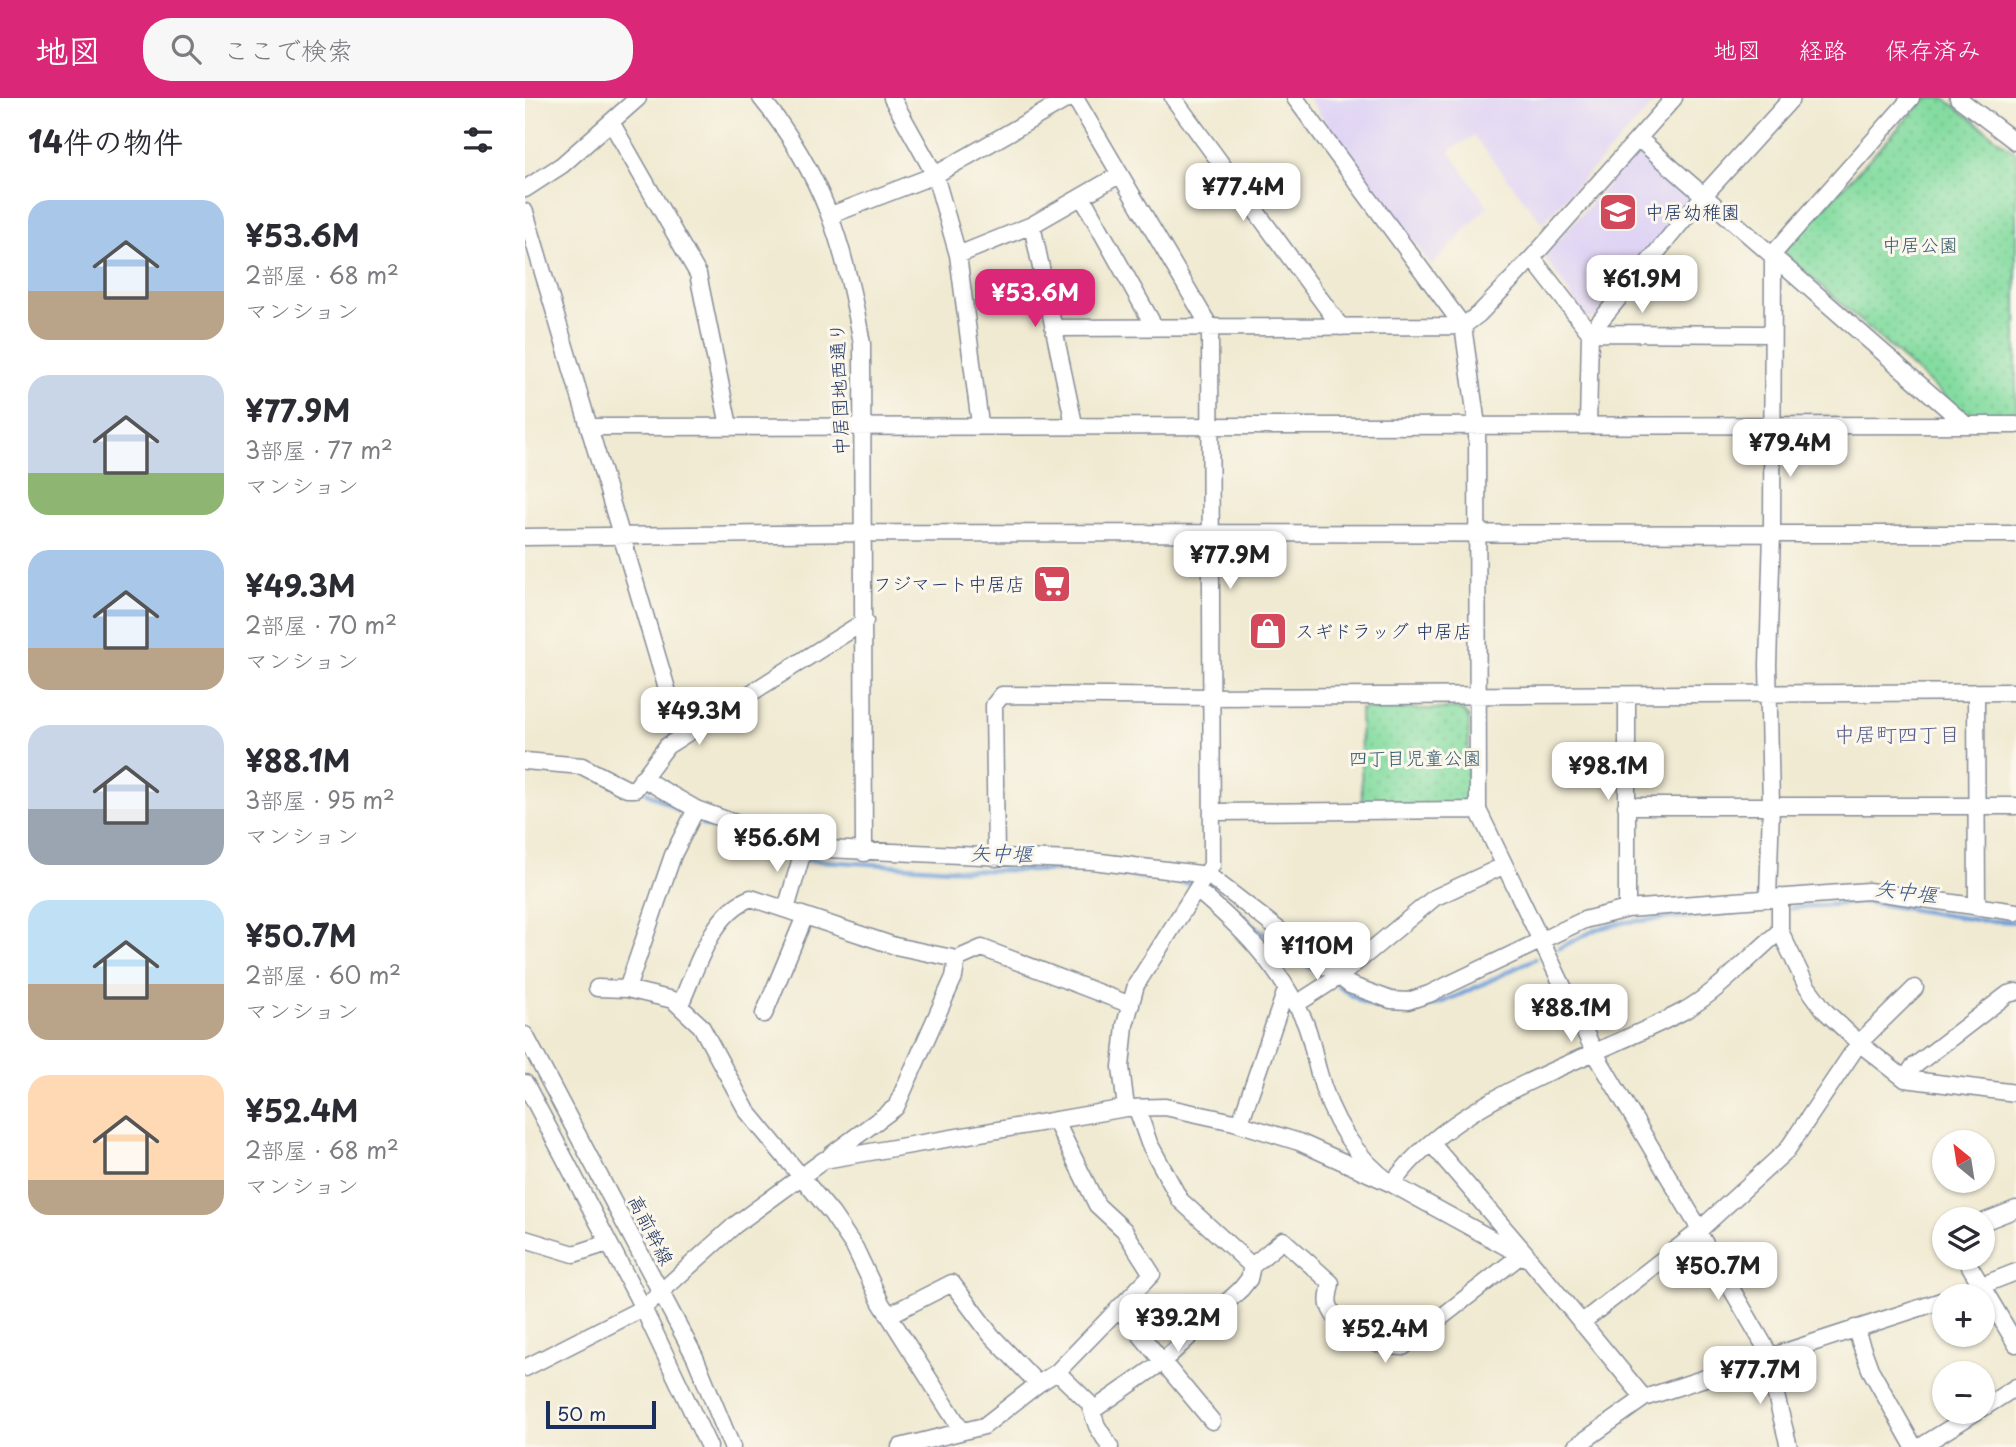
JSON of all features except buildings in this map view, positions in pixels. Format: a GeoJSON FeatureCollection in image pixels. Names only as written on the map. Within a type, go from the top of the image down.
{"type":"FeatureCollection","features":[{"type":"Feature","properties":{"kind":"street"},"geometry":{"type":"LineString","coordinates":[[525,189],[562,165],[638,98]]}},
{"type":"Feature","properties":{"kind":"street","name":"中居団地西通り"},"geometry":{"type":"LineString","coordinates":[[761,98],[802,156],[831,215],[853,289],[862,344],[864,853]]}},
{"type":"Feature","properties":{"kind":"street"},"geometry":{"type":"LineString","coordinates":[[831,215],[935,175],[1069,98]]}},
{"type":"Feature","properties":{"kind":"street"},"geometry":{"type":"LineString","coordinates":[[1075,98],[1210,327],[1212,865],[1198,891],[1172,924],[1142,975],[1131,1005],[1121,1067],[1132,1108],[1180,1200],[1252,1266]]}},
{"type":"Feature","properties":{"kind":"street"},"geometry":{"type":"LineString","coordinates":[[1173,98],[1341,327]]}},
{"type":"Feature","properties":{"kind":"street"},"geometry":{"type":"LineString","coordinates":[[1295,98],[1463,326],[1477,425],[1480,535],[1476,695],[1478,810],[1595,1053],[1768,1355],[1789,1447]]}},
{"type":"Feature","properties":{"kind":"street"},"geometry":{"type":"LineString","coordinates":[[1054,328],[1463,326],[1479,314],[1532,258],[1674,98]]}},
{"type":"Feature","properties":{"kind":"street"},"geometry":{"type":"LineString","coordinates":[[1588,425],[1590,333],[1704,195],[1792,98]]}},
{"type":"Feature","properties":{"kind":"street"},"geometry":{"type":"LineString","coordinates":[[1911,98],[1773,254],[1772,533],[1767,695],[1774,897],[1780,931],[1806,985],[1825,1011],[1859,1043],[1905,1079],[2016,1093]]}},
{"type":"Feature","properties":{"kind":"street"},"geometry":{"type":"LineString","coordinates":[[1958,98],[2016,142]]}},
{"type":"Feature","properties":{"kind":"street"},"geometry":{"type":"LineString","coordinates":[[898,100],[935,175],[958,255],[980,424]]}},
{"type":"Feature","properties":{"kind":"street"},"geometry":{"type":"LineString","coordinates":[[611,122],[698,274],[729,426]]}},
{"type":"Feature","properties":{"kind":"street"},"geometry":{"type":"LineString","coordinates":[[1639,139],[1966,425]]}},
{"type":"Feature","properties":{"kind":"street"},"geometry":{"type":"LineString","coordinates":[[958,255],[1033,225],[1119,175]]}},
{"type":"Feature","properties":{"kind":"street"},"geometry":{"type":"LineString","coordinates":[[1082,197],[1154,326]]}},
{"type":"Feature","properties":{"kind":"street"},"geometry":{"type":"LineString","coordinates":[[525,212],[681,736]]}},
{"type":"Feature","properties":{"kind":"street"},"geometry":{"type":"LineString","coordinates":[[1033,225],[1075,424]]}},
{"type":"Feature","properties":{"kind":"street"},"geometry":{"type":"LineString","coordinates":[[1532,258],[1590,333]]}},
{"type":"Feature","properties":{"kind":"street"},"geometry":{"type":"LineString","coordinates":[[1590,333],[1771,334]]}},
{"type":"Feature","properties":{"kind":"street"},"geometry":{"type":"LineString","coordinates":[[589,427],[980,424],[1771,427],[2016,425]]}},
{"type":"Feature","properties":{"kind":"street"},"geometry":{"type":"LineString","coordinates":[[525,537],[863,533],[2016,534]]}},
{"type":"Feature","properties":{"kind":"street"},"geometry":{"type":"LineString","coordinates":[[525,761],[582,766],[627,789],[635,789],[658,755],[681,736],[865,621]]}},
{"type":"Feature","properties":{"kind":"street"},"geometry":{"type":"LineString","coordinates":[[1976,692],[1977,907]]}},
{"type":"Feature","properties":{"kind":"street"},"geometry":{"type":"LineString","coordinates":[[996,858],[994,705],[997,698],[1009,694],[1213,697],[2016,692]]}},
{"type":"Feature","properties":{"kind":"street"},"geometry":{"type":"LineString","coordinates":[[1627,695],[1627,909]]}},
{"type":"Feature","properties":{"kind":"street"},"geometry":{"type":"LineString","coordinates":[[642,778],[696,809],[804,848],[864,853],[1092,860],[1208,875],[1350,985],[1371,996],[1408,1001],[1584,920],[1627,909],[1868,891],[2016,912]]}},
{"type":"Feature","properties":{"kind":"street"},"geometry":{"type":"LineString","coordinates":[[1626,806],[2016,806]]}},
{"type":"Feature","properties":{"kind":"street"},"geometry":{"type":"LineString","coordinates":[[627,989],[673,855],[696,809]]}},
{"type":"Feature","properties":{"kind":"street"},"geometry":{"type":"LineString","coordinates":[[1213,812],[1478,810]]}},
{"type":"Feature","properties":{"kind":"street"},"geometry":{"type":"LineString","coordinates":[[786,909],[804,848]]}},
{"type":"Feature","properties":{"kind":"street"},"geometry":{"type":"LineString","coordinates":[[1295,1005],[1340,976],[1434,898],[1503,866]]}},
{"type":"Feature","properties":{"kind":"street"},"geometry":{"type":"LineString","coordinates":[[1198,891],[1245,931],[1286,990],[1311,1041],[1326,1098],[1348,1141],[1368,1166],[1392,1184]]}},
{"type":"Feature","properties":{"kind":"street"},"geometry":{"type":"LineString","coordinates":[[680,1005],[708,944],[732,907],[751,898],[895,946],[957,959],[982,948],[1131,1005]]}},
{"type":"Feature","properties":{"kind":"street"},"geometry":{"type":"LineString","coordinates":[[764,1014],[805,916]]}},
{"type":"Feature","properties":{"kind":"street"},"geometry":{"type":"LineString","coordinates":[[1392,1184],[1430,1143],[1501,1098],[1703,999],[1780,931]]}},
{"type":"Feature","properties":{"kind":"street"},"geometry":{"type":"LineString","coordinates":[[525,1368],[643,1308],[735,1225],[896,1107],[954,977],[957,959]]}},
{"type":"Feature","properties":{"kind":"street"},"geometry":{"type":"LineString","coordinates":[[597,988],[627,989],[673,1000],[701,1026],[747,1111],[801,1176],[855,1248],[889,1315],[962,1431]]}},
{"type":"Feature","properties":{"kind":"street"},"geometry":{"type":"LineString","coordinates":[[1581,1323],[1698,1229],[1787,1150],[1859,1043],[1915,988]]}},
{"type":"Feature","properties":{"kind":"street"},"geometry":{"type":"LineString","coordinates":[[1240,1124],[1286,990]]}},
{"type":"Feature","properties":{"kind":"street"},"geometry":{"type":"LineString","coordinates":[[1905,1079],[1913,1067],[2008,994],[2016,992]]}},
{"type":"Feature","properties":{"kind":"street","name":"高前幹線"},"geometry":{"type":"LineString","coordinates":[[525,1035],[695,1357],[732,1447]]}},
{"type":"Feature","properties":{"kind":"street"},"geometry":{"type":"LineString","coordinates":[[525,1083],[643,1308],[709,1447]]}},
{"type":"Feature","properties":{"kind":"street"},"geometry":{"type":"LineString","coordinates":[[824,1160],[1055,1119],[1132,1108],[1165,1107],[1240,1124],[1299,1142],[1392,1184],[1525,1258]]}},
{"type":"Feature","properties":{"kind":"street"},"geometry":{"type":"LineString","coordinates":[[900,1447],[984,1426],[1057,1372],[1152,1274],[1124,1230],[1097,1205],[1055,1119]]}},
{"type":"Feature","properties":{"kind":"street"},"geometry":{"type":"LineString","coordinates":[[1430,1143],[1644,1398]]}},
{"type":"Feature","properties":{"kind":"street"},"geometry":{"type":"LineString","coordinates":[[1995,1217],[2016,1209]]}},
{"type":"Feature","properties":{"kind":"street"},"geometry":{"type":"LineString","coordinates":[[525,1240],[574,1254],[608,1243]]}},
{"type":"Feature","properties":{"kind":"street"},"geometry":{"type":"LineString","coordinates":[[1092,1411],[1161,1363],[1241,1289],[1249,1279],[1252,1266],[1283,1240],[1331,1283],[1328,1303],[1336,1318],[1358,1336],[1389,1347],[1403,1347],[1525,1258]]}},
{"type":"Feature","properties":{"kind":"street"},"geometry":{"type":"LineString","coordinates":[[1987,1284],[2016,1272]]}},
{"type":"Feature","properties":{"kind":"street"},"geometry":{"type":"LineString","coordinates":[[889,1315],[952,1283],[991,1335],[1038,1384]]}},
{"type":"Feature","properties":{"kind":"street"},"geometry":{"type":"LineString","coordinates":[[1575,1447],[1644,1398],[1768,1355],[1932,1304]]}},
{"type":"Feature","properties":{"kind":"street"},"geometry":{"type":"LineString","coordinates":[[1118,1308],[1161,1363],[1212,1421]]}},
{"type":"Feature","properties":{"kind":"street"},"geometry":{"type":"LineString","coordinates":[[1995,1308],[2016,1344]]}},
{"type":"Feature","properties":{"kind":"street"},"geometry":{"type":"LineString","coordinates":[[1855,1328],[1870,1369],[1914,1447]]}},
{"type":"Feature","properties":{"kind":"street"},"geometry":{"type":"LineString","coordinates":[[1057,1372],[1089,1403],[1110,1447]]}},
{"type":"Feature","properties":{"kind":"street"},"geometry":{"type":"LineString","coordinates":[[1995,1400],[2016,1387]]}},
{"type":"Feature","properties":{"kind":"street"},"geometry":{"type":"LineString","coordinates":[[1920,1447],[1957,1424]]}},
{"type":"Feature","properties":{"kind":"shaded area"},"geometry":{"type":"Polygon","coordinates":[[[1308,98],[1659,98],[1542,223],[1474,136],[1449,151],[1488,206],[1432,266],[1308,98]]]}},
{"type":"Feature","properties":{"kind":"shaded area"},"geometry":{"type":"Polygon","coordinates":[[[1633,157],[1646,157],[1688,194],[1689,205],[1595,318],[1586,318],[1544,256],[1633,157]]]}},
{"type":"Feature","properties":{"kind":"green space","name":"中居公園"},"geometry":{"type":"Polygon","coordinates":[[[1926,98],[1944,98],[2016,153],[2016,419],[1970,419],[1783,252],[1926,98]]]}},
{"type":"Feature","properties":{"kind":"green space","name":"四丁目児童公園"},"geometry":{"type":"Polygon","coordinates":[[[1360,709],[1460,709],[1469,717],[1468,798],[1459,806],[1362,807],[1360,709]]]}},
{"type":"Feature","properties":{"kind":"waterway","name":"矢中堰"},"geometry":{"type":"LineString","coordinates":[[647,792],[681,812]]}},
{"type":"Feature","properties":{"kind":"waterway","name":"矢中堰"},"geometry":{"type":"LineString","coordinates":[[702,824],[797,857]]}},
{"type":"Feature","properties":{"kind":"waterway","name":"矢中堰"},"geometry":{"type":"LineString","coordinates":[[808,860],[967,870],[1096,871],[1193,884]]}},
{"type":"Feature","properties":{"kind":"waterway","name":"矢中堰"},"geometry":{"type":"LineString","coordinates":[[1216,893],[1282,949],[1327,979]]}},
{"type":"Feature","properties":{"kind":"waterway","name":"矢中堰"},"geometry":{"type":"LineString","coordinates":[[1791,908],[1866,902],[1976,920],[2016,922]]}},
{"type":"Feature","properties":{"kind":"waterway","name":"矢中堰"},"geometry":{"type":"LineString","coordinates":[[1559,948],[1597,929],[1625,922],[1775,909]]}},
{"type":"Feature","properties":{"kind":"waterway","name":"矢中堰"},"geometry":{"type":"LineString","coordinates":[[1338,986],[1373,1007],[1397,1012],[1411,1011],[1466,992],[1535,959]]}},
{"type":"Feature","properties":{"kind":"place","name":"中居幼稚園"},"geometry":{"type":"Point","coordinates":[1618,212]}},
{"type":"Feature","properties":{"kind":"place","name":"フジマート中居店"},"geometry":{"type":"Point","coordinates":[1052,584]}},
{"type":"Feature","properties":{"kind":"place","name":"スギドラッグ 中居店"},"geometry":{"type":"Point","coordinates":[1268,631]}},
{"type":"Feature","properties":{"kind":"district","name":"中居町四丁目"},"geometry":{"type":"Point","coordinates":[1897,735]}}]}
